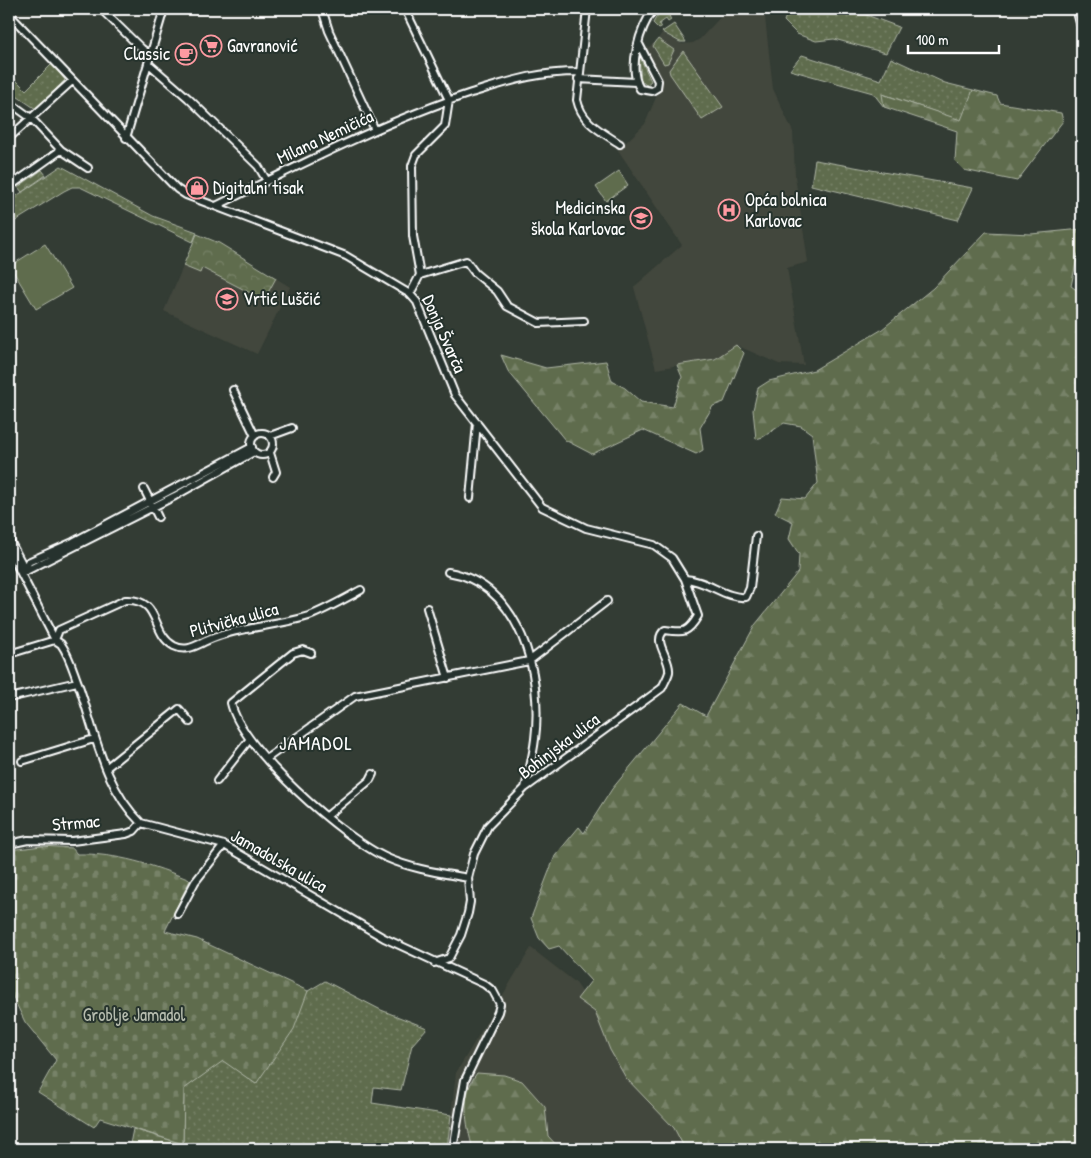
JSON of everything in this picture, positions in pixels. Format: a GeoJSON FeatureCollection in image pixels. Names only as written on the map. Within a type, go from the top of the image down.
{"type":"FeatureCollection","features":[{"type":"Feature","properties":{"kind":"street"},"geometry":{"type":"LineString","coordinates":[[101,9],[142,49],[151,54]]}},
{"type":"Feature","properties":{"kind":"street"},"geometry":{"type":"LineString","coordinates":[[126,138],[164,9]]}},
{"type":"Feature","properties":{"kind":"street"},"geometry":{"type":"LineString","coordinates":[[322,9],[329,31],[375,130]]}},
{"type":"Feature","properties":{"kind":"street"},"geometry":{"type":"LineString","coordinates":[[405,9],[449,100],[532,74],[578,75],[636,82],[646,92],[656,88],[658,81],[639,44]]}},
{"type":"Feature","properties":{"kind":"street"},"geometry":{"type":"LineString","coordinates":[[587,9],[578,75],[577,100],[580,112],[587,122],[620,144]]}},
{"type":"Feature","properties":{"kind":"street"},"geometry":{"type":"LineString","coordinates":[[636,82],[635,60],[639,44],[654,9]]}},
{"type":"Feature","properties":{"kind":"street"},"geometry":{"type":"LineString","coordinates":[[1076,9],[1082,30]]}},
{"type":"Feature","properties":{"kind":"street"},"geometry":{"type":"LineString","coordinates":[[9,14],[177,189],[346,256],[410,294]]}},
{"type":"Feature","properties":{"kind":"street"},"geometry":{"type":"LineString","coordinates":[[149,64],[188,98],[258,166],[268,181]]}},
{"type":"Feature","properties":{"kind":"street"},"geometry":{"type":"LineString","coordinates":[[9,138],[72,81]]}},
{"type":"Feature","properties":{"kind":"street","name":"Milana Nemičića"},"geometry":{"type":"LineString","coordinates":[[216,206],[375,130],[449,100]]}},
{"type":"Feature","properties":{"kind":"street","name":"Donja Švarča"},"geometry":{"type":"LineString","coordinates":[[449,100],[445,126],[416,155],[412,166],[413,236],[420,275],[410,294],[417,302],[455,395],[542,507],[586,528],[654,545],[672,558],[685,578]]}},
{"type":"Feature","properties":{"kind":"street"},"geometry":{"type":"LineString","coordinates":[[9,102],[31,118],[62,150],[88,168]]}},
{"type":"Feature","properties":{"kind":"street"},"geometry":{"type":"LineString","coordinates":[[9,188],[62,150]]}},
{"type":"Feature","properties":{"kind":"street"},"geometry":{"type":"LineString","coordinates":[[420,275],[466,260],[475,273],[497,291],[507,306],[539,323],[584,321]]}},
{"type":"Feature","properties":{"kind":"street"},"geometry":{"type":"LineString","coordinates":[[233,390],[257,435],[253,450]]}},
{"type":"Feature","properties":{"kind":"street"},"geometry":{"type":"LineString","coordinates":[[470,498],[477,423]]}},
{"type":"Feature","properties":{"kind":"street"},"geometry":{"type":"LineString","coordinates":[[274,477],[276,472],[268,454],[272,439],[292,428]]}},
{"type":"Feature","properties":{"kind":"street"},"geometry":{"type":"LineString","coordinates":[[257,435],[266,433],[272,439]]}},
{"type":"Feature","properties":{"kind":"street"},"geometry":{"type":"LineString","coordinates":[[26,571],[253,450],[268,454]]}},
{"type":"Feature","properties":{"kind":"street"},"geometry":{"type":"LineString","coordinates":[[144,489],[158,517]]}},
{"type":"Feature","properties":{"kind":"street"},"geometry":{"type":"LineString","coordinates":[[28,562],[152,504]]}},
{"type":"Feature","properties":{"kind":"street"},"geometry":{"type":"LineString","coordinates":[[685,578],[697,580],[738,598],[746,597],[750,588],[756,536]]}},
{"type":"Feature","properties":{"kind":"street"},"geometry":{"type":"LineString","coordinates":[[9,538],[26,571],[28,585]]}},
{"type":"Feature","properties":{"kind":"street"},"geometry":{"type":"LineString","coordinates":[[9,550],[55,640],[66,650],[94,739],[106,768],[132,813],[141,822]]}},
{"type":"Feature","properties":{"kind":"street"},"geometry":{"type":"LineString","coordinates":[[20,558],[28,562]]}},
{"type":"Feature","properties":{"kind":"street"},"geometry":{"type":"LineString","coordinates":[[26,571],[28,562]]}},
{"type":"Feature","properties":{"kind":"street"},"geometry":{"type":"LineString","coordinates":[[18,567],[26,571]]}},
{"type":"Feature","properties":{"kind":"street"},"geometry":{"type":"LineString","coordinates":[[448,572],[466,575],[495,594],[517,621],[534,681],[536,720],[535,739],[525,788]]}},
{"type":"Feature","properties":{"kind":"street","name":"Bohinjska ulica"},"geometry":{"type":"LineString","coordinates":[[434,963],[448,958],[461,935],[470,902],[468,878],[474,854],[488,826],[525,788],[662,688],[669,673],[668,661],[659,640],[660,634],[665,630],[680,633],[691,628],[698,616],[685,578]]}},
{"type":"Feature","properties":{"kind":"street","name":"Plitvička ulica"},"geometry":{"type":"LineString","coordinates":[[55,640],[59,630],[125,600],[137,599],[148,606],[163,635],[172,645],[192,648],[226,633],[311,615],[361,590]]}},
{"type":"Feature","properties":{"kind":"street"},"geometry":{"type":"LineString","coordinates":[[266,759],[355,696],[529,661],[607,601]]}},
{"type":"Feature","properties":{"kind":"street"},"geometry":{"type":"LineString","coordinates":[[427,608],[448,678]]}},
{"type":"Feature","properties":{"kind":"street"},"geometry":{"type":"LineString","coordinates":[[9,654],[55,640]]}},
{"type":"Feature","properties":{"kind":"street"},"geometry":{"type":"LineString","coordinates":[[311,653],[303,650],[293,654],[231,703],[239,724],[249,740],[302,796],[361,845],[387,859],[468,878]]}},
{"type":"Feature","properties":{"kind":"street"},"geometry":{"type":"LineString","coordinates":[[9,698],[77,682]]}},
{"type":"Feature","properties":{"kind":"street"},"geometry":{"type":"LineString","coordinates":[[106,768],[179,709],[190,722]]}},
{"type":"Feature","properties":{"kind":"street"},"geometry":{"type":"LineString","coordinates":[[22,761],[94,739]]}},
{"type":"Feature","properties":{"kind":"street"},"geometry":{"type":"LineString","coordinates":[[217,781],[249,740]]}},
{"type":"Feature","properties":{"kind":"street"},"geometry":{"type":"LineString","coordinates":[[327,816],[370,780],[373,774]]}},
{"type":"Feature","properties":{"kind":"street","name":"Strmac"},"geometry":{"type":"LineString","coordinates":[[9,844],[28,840],[72,841],[126,834],[134,831],[141,822]]}},
{"type":"Feature","properties":{"kind":"street","name":"Jamadolska ulica"},"geometry":{"type":"LineString","coordinates":[[141,822],[224,845],[384,938],[434,963],[484,984],[493,991],[500,1004],[490,1032],[465,1080],[453,1149]]}},
{"type":"Feature","properties":{"kind":"street"},"geometry":{"type":"LineString","coordinates":[[178,914],[194,882],[224,845]]}},
{"type":"Feature","properties":{"kind":"shaded area","name":"Opća bolnica Karlovac"},"geometry":{"type":"Polygon","coordinates":[[[728,9],[764,9],[773,89],[793,132],[795,176],[808,262],[787,268],[804,365],[779,364],[736,345],[715,359],[656,369],[634,287],[682,245],[618,150],[645,124],[659,90],[661,82],[644,50],[656,42],[662,33],[682,44],[693,43],[700,39],[728,9]]]}},
{"type":"Feature","properties":{"kind":"shaded area","name":"Vrtić Luščić"},"geometry":{"type":"Polygon","coordinates":[[[197,234],[219,243],[290,287],[257,354],[164,311],[197,234]]]}},
{"type":"Feature","properties":{"kind":"shaded area"},"geometry":{"type":"Polygon","coordinates":[[[531,948],[576,983],[689,1149],[447,1149],[456,1073],[531,948]]]}},
{"type":"Feature","properties":{"kind":"green space"},"geometry":{"type":"Polygon","coordinates":[[[661,9],[666,9],[671,20],[668,22],[666,19],[659,24],[661,28],[659,29],[653,23],[661,9]]]}},
{"type":"Feature","properties":{"kind":"green space"},"geometry":{"type":"Polygon","coordinates":[[[789,9],[850,9],[899,27],[886,53],[834,39],[816,41],[797,34],[784,21],[789,9]]]}},
{"type":"Feature","properties":{"kind":"green space"},"geometry":{"type":"Polygon","coordinates":[[[674,24],[686,42],[680,42],[662,32],[674,24]]]}},
{"type":"Feature","properties":{"kind":"green space"},"geometry":{"type":"Polygon","coordinates":[[[658,39],[674,50],[668,63],[664,64],[653,46],[658,39]]]}},
{"type":"Feature","properties":{"kind":"green space"},"geometry":{"type":"Polygon","coordinates":[[[683,51],[723,107],[702,120],[670,74],[669,70],[683,51]]]}},
{"type":"Feature","properties":{"kind":"green space"},"geometry":{"type":"Polygon","coordinates":[[[639,55],[651,81],[646,85],[641,81],[639,55]]]}},
{"type":"Feature","properties":{"kind":"green space"},"geometry":{"type":"Polygon","coordinates":[[[802,55],[881,80],[891,58],[945,83],[973,90],[962,121],[883,94],[884,107],[873,93],[790,70],[802,55]]]}},
{"type":"Feature","properties":{"kind":"green space"},"geometry":{"type":"Polygon","coordinates":[[[52,64],[65,80],[36,109],[9,91],[9,73],[26,90],[52,64]]]}},
{"type":"Feature","properties":{"kind":"green space"},"geometry":{"type":"Polygon","coordinates":[[[973,90],[997,96],[1000,103],[1061,113],[1063,121],[1017,181],[964,170],[955,161],[957,131],[884,107],[882,94],[961,120],[973,90]]]}},
{"type":"Feature","properties":{"kind":"green space"},"geometry":{"type":"Polygon","coordinates":[[[815,160],[973,188],[958,220],[811,185],[815,160]]]}},
{"type":"Feature","properties":{"kind":"green space"},"geometry":{"type":"Polygon","coordinates":[[[61,166],[153,216],[197,232],[193,242],[80,187],[72,187],[64,191],[9,225],[9,201],[61,166]]]}},
{"type":"Feature","properties":{"kind":"green space"},"geometry":{"type":"Polygon","coordinates":[[[42,170],[46,175],[22,192],[18,187],[42,170]]]}},
{"type":"Feature","properties":{"kind":"green space"},"geometry":{"type":"Polygon","coordinates":[[[619,171],[628,185],[606,201],[596,187],[619,171]]]}},
{"type":"Feature","properties":{"kind":"green space"},"geometry":{"type":"Polygon","coordinates":[[[1082,229],[1082,253],[1078,254],[1071,286],[1082,294],[1082,1149],[685,1149],[674,1128],[626,1078],[610,1050],[595,1012],[577,999],[591,981],[559,946],[549,949],[539,938],[531,918],[555,856],[579,827],[584,833],[612,789],[683,703],[706,716],[755,625],[798,572],[799,554],[789,539],[793,522],[775,513],[782,497],[805,499],[818,483],[812,434],[801,426],[784,423],[763,437],[756,439],[753,410],[758,388],[769,381],[814,370],[881,330],[933,288],[986,232],[1031,234],[1082,229]]]}},
{"type":"Feature","properties":{"kind":"green space"},"geometry":{"type":"Polygon","coordinates":[[[197,234],[219,243],[276,278],[264,300],[202,268],[200,273],[183,266],[197,234]]]}},
{"type":"Feature","properties":{"kind":"green space"},"geometry":{"type":"Polygon","coordinates":[[[45,244],[72,288],[36,309],[10,266],[45,244]]]}},
{"type":"Feature","properties":{"kind":"green space"},"geometry":{"type":"Polygon","coordinates":[[[736,345],[744,353],[724,402],[713,406],[700,428],[703,450],[696,454],[643,430],[592,454],[565,440],[508,371],[501,355],[546,368],[606,361],[612,381],[625,388],[641,402],[673,407],[682,377],[677,365],[715,359],[736,345]]]}},
{"type":"Feature","properties":{"kind":"green space","name":"Groblje Jamadol"},"geometry":{"type":"Polygon","coordinates":[[[42,846],[72,848],[77,854],[92,854],[135,861],[190,880],[165,931],[197,939],[308,991],[294,1029],[256,1084],[223,1061],[184,1089],[183,1144],[100,1118],[94,1127],[38,1092],[56,1060],[25,1022],[12,995],[9,999],[9,850],[42,846]]]}},
{"type":"Feature","properties":{"kind":"green space"},"geometry":{"type":"Polygon","coordinates":[[[325,981],[381,1010],[427,1028],[412,1045],[401,1090],[374,1087],[372,1103],[451,1115],[447,1149],[129,1149],[133,1129],[183,1144],[184,1089],[223,1060],[256,1084],[308,991],[325,981]]]}},
{"type":"Feature","properties":{"kind":"green space"},"geometry":{"type":"Polygon","coordinates":[[[477,1073],[504,1075],[522,1081],[545,1107],[548,1136],[560,1149],[473,1149],[468,1130],[466,1100],[468,1091],[477,1073]]]}},
{"type":"Feature","properties":{"kind":"place","name":"Gavranović"},"geometry":{"type":"Point","coordinates":[211,46]}},
{"type":"Feature","properties":{"kind":"place","name":"Classic"},"geometry":{"type":"Point","coordinates":[186,54]}},
{"type":"Feature","properties":{"kind":"place","name":"Digitalni tisak"},"geometry":{"type":"Point","coordinates":[197,188]}},
{"type":"Feature","properties":{"kind":"place","name":"Opća bolnica Karlovac"},"geometry":{"type":"Point","coordinates":[729,210]}},
{"type":"Feature","properties":{"kind":"place","name":"Medicinska škola Karlovac"},"geometry":{"type":"Point","coordinates":[641,218]}},
{"type":"Feature","properties":{"kind":"place","name":"Vrtić Luščić"},"geometry":{"type":"Point","coordinates":[227,299]}},
{"type":"Feature","properties":{"kind":"district","name":"JAMADOL"},"geometry":{"type":"Point","coordinates":[316,743]}}]}
